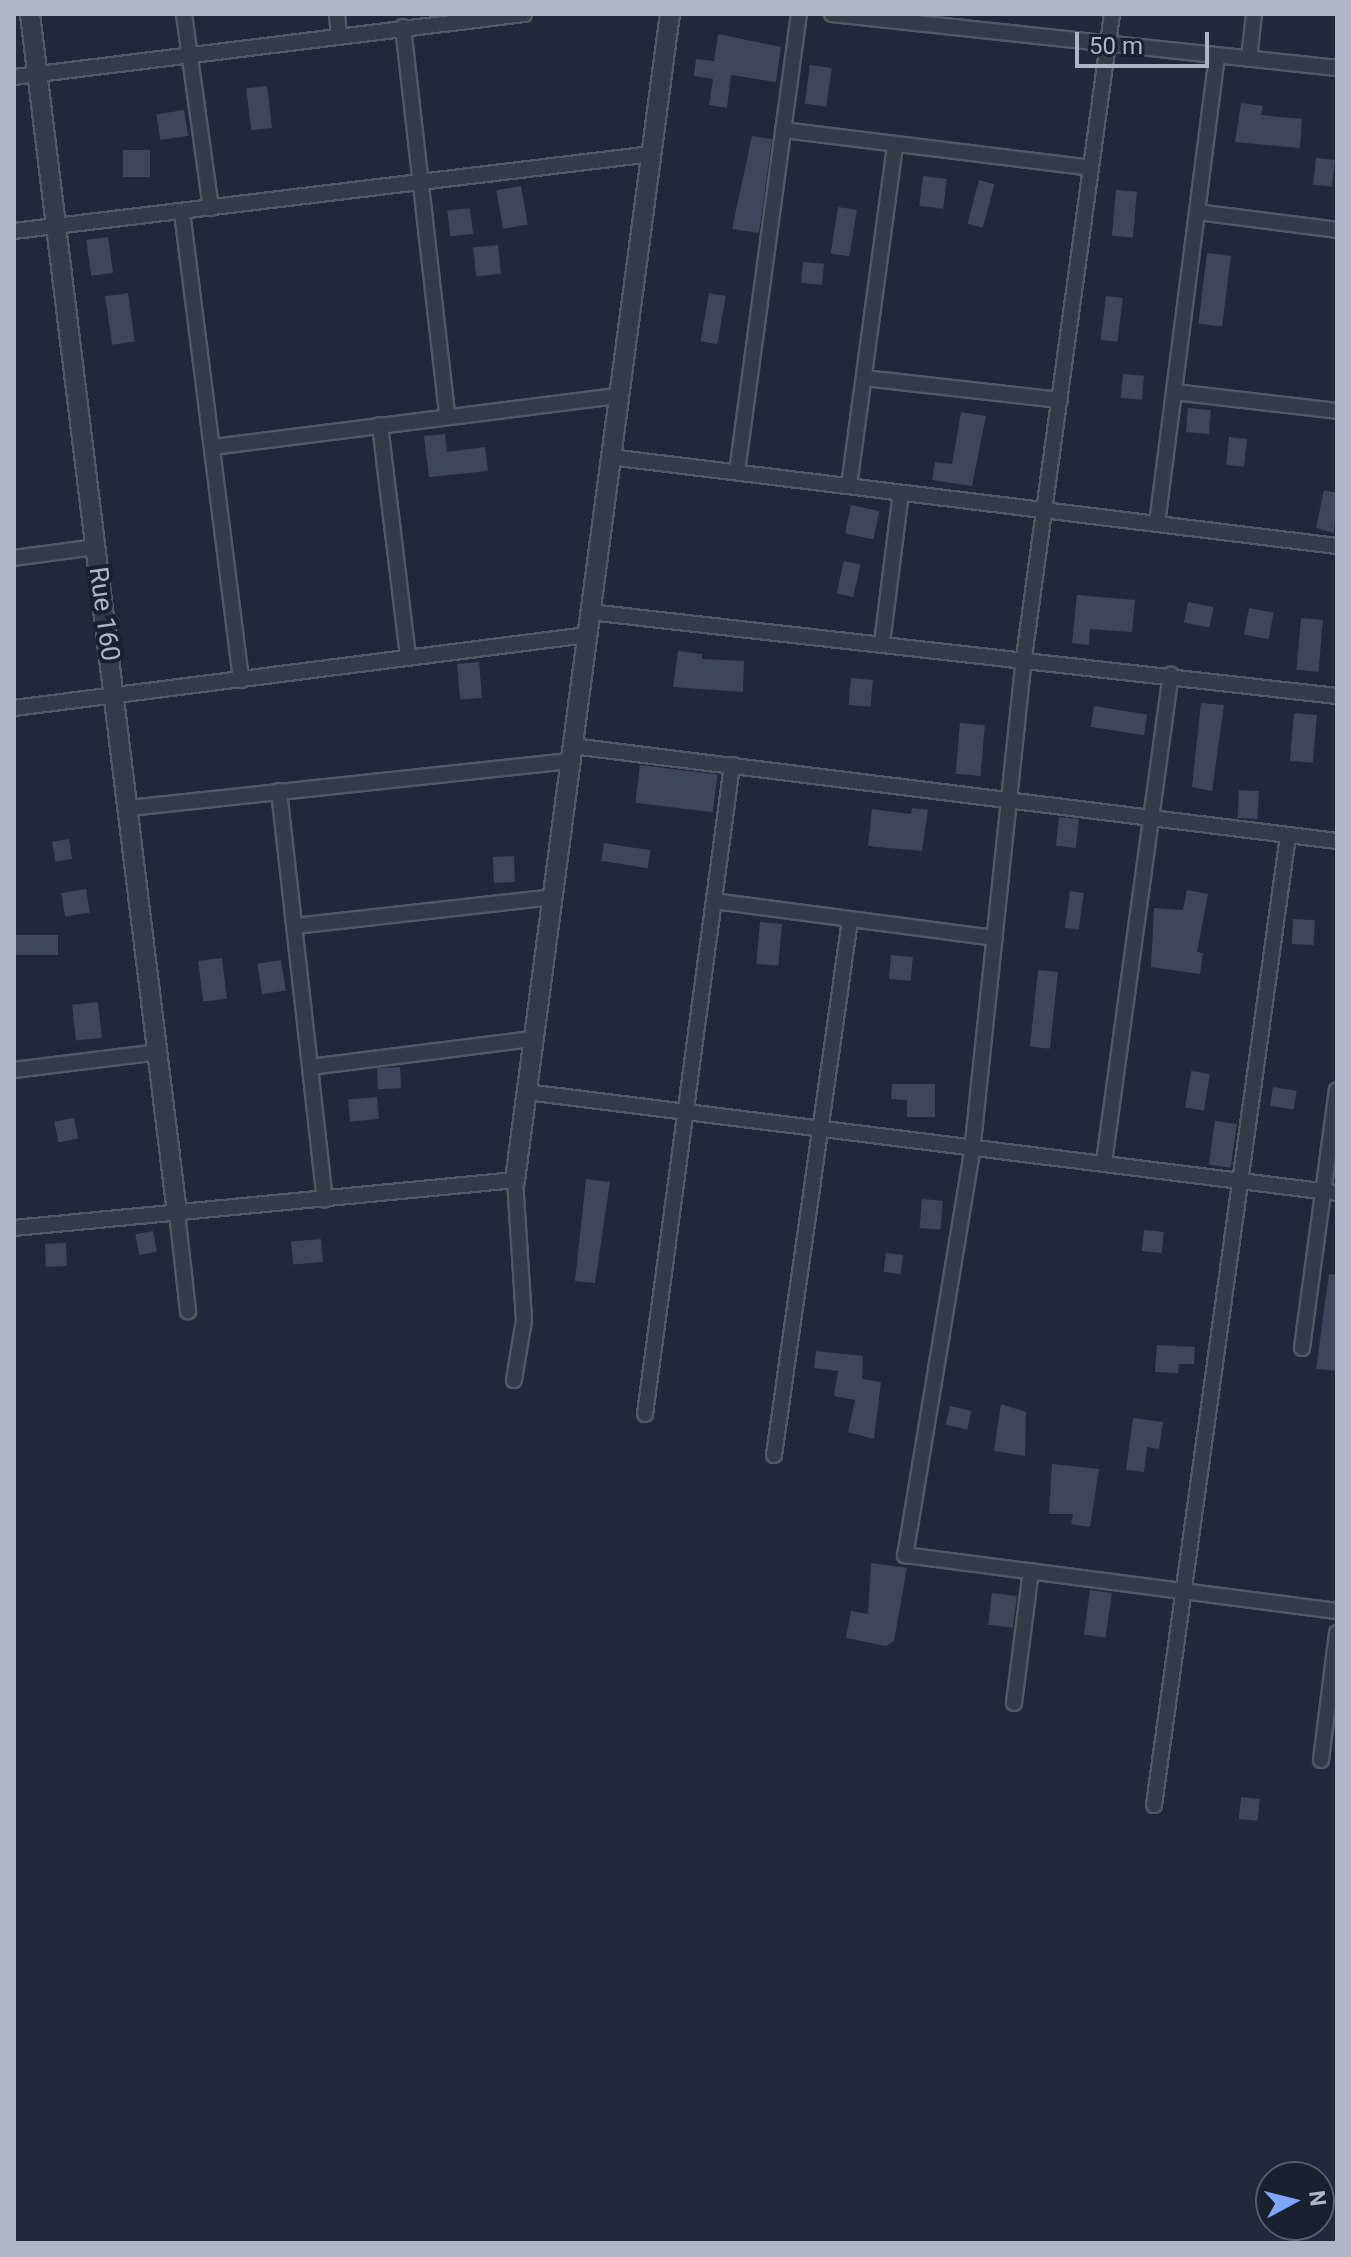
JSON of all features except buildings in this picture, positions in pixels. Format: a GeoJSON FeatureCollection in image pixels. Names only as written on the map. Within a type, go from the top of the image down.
{"type":"FeatureCollection","features":[{"type":"Feature","properties":{"kind":"street","name":"Rue 160"},"geometry":{"type":"LineString","coordinates":[[30,14],[177,1213]]}},
{"type":"Feature","properties":{"kind":"street"},"geometry":{"type":"LineString","coordinates":[[184,14],[211,208]]}},
{"type":"Feature","properties":{"kind":"street"},"geometry":{"type":"LineString","coordinates":[[337,14],[339,35]]}},
{"type":"Feature","properties":{"kind":"street"},"geometry":{"type":"LineString","coordinates":[[14,77],[478,17],[524,14]]}},
{"type":"Feature","properties":{"kind":"street"},"geometry":{"type":"LineString","coordinates":[[514,1380],[524,1320],[515,1180],[670,14]]}},
{"type":"Feature","properties":{"kind":"street"},"geometry":{"type":"LineString","coordinates":[[737,472],[799,14]]}},
{"type":"Feature","properties":{"kind":"street"},"geometry":{"type":"LineString","coordinates":[[832,14],[965,21],[1108,46],[1337,68]]}},
{"type":"Feature","properties":{"kind":"street"},"geometry":{"type":"LineString","coordinates":[[1112,14],[1024,657],[973,1146],[905,1555],[1337,1611]]}},
{"type":"Feature","properties":{"kind":"street"},"geometry":{"type":"LineString","coordinates":[[1249,59],[1254,14]]}},
{"type":"Feature","properties":{"kind":"street"},"geometry":{"type":"LineString","coordinates":[[403,27],[447,416]]}},
{"type":"Feature","properties":{"kind":"street"},"geometry":{"type":"LineString","coordinates":[[1157,524],[1217,56]]}},
{"type":"Feature","properties":{"kind":"street"},"geometry":{"type":"LineString","coordinates":[[783,130],[1091,168]]}},
{"type":"Feature","properties":{"kind":"street"},"geometry":{"type":"LineString","coordinates":[[849,486],[895,144]]}},
{"type":"Feature","properties":{"kind":"street"},"geometry":{"type":"LineString","coordinates":[[14,231],[652,154]]}},
{"type":"Feature","properties":{"kind":"street"},"geometry":{"type":"LineString","coordinates":[[182,212],[241,680]]}},
{"type":"Feature","properties":{"kind":"street"},"geometry":{"type":"LineString","coordinates":[[1197,212],[1337,230]]}},
{"type":"Feature","properties":{"kind":"street"},"geometry":{"type":"LineString","coordinates":[[864,378],[1060,400]]}},
{"type":"Feature","properties":{"kind":"street"},"geometry":{"type":"LineString","coordinates":[[1174,392],[1337,411]]}},
{"type":"Feature","properties":{"kind":"street"},"geometry":{"type":"LineString","coordinates":[[213,447],[618,396]]}},
{"type":"Feature","properties":{"kind":"street"},"geometry":{"type":"LineString","coordinates":[[380,425],[408,657]]}},
{"type":"Feature","properties":{"kind":"street"},"geometry":{"type":"LineString","coordinates":[[610,457],[1337,546]]}},
{"type":"Feature","properties":{"kind":"street"},"geometry":{"type":"LineString","coordinates":[[882,643],[901,493]]}},
{"type":"Feature","properties":{"kind":"street"},"geometry":{"type":"LineString","coordinates":[[14,558],[95,547]]}},
{"type":"Feature","properties":{"kind":"street"},"geometry":{"type":"LineString","coordinates":[[589,612],[1024,657],[1337,696]]}},
{"type":"Feature","properties":{"kind":"street"},"geometry":{"type":"LineString","coordinates":[[14,708],[587,635]]}},
{"type":"Feature","properties":{"kind":"street"},"geometry":{"type":"LineString","coordinates":[[1104,1162],[1171,675]]}},
{"type":"Feature","properties":{"kind":"street"},"geometry":{"type":"LineString","coordinates":[[129,808],[571,753],[732,765],[1337,841]]}},
{"type":"Feature","properties":{"kind":"street"},"geometry":{"type":"LineString","coordinates":[[645,1414],[732,765]]}},
{"type":"Feature","properties":{"kind":"street"},"geometry":{"type":"LineString","coordinates":[[279,791],[325,1199]]}},
{"type":"Feature","properties":{"kind":"street"},"geometry":{"type":"LineString","coordinates":[[1154,1805],[1288,835]]}},
{"type":"Feature","properties":{"kind":"street"},"geometry":{"type":"LineString","coordinates":[[295,926],[552,897]]}},
{"type":"Feature","properties":{"kind":"street"},"geometry":{"type":"LineString","coordinates":[[714,901],[995,938]]}},
{"type":"Feature","properties":{"kind":"street"},"geometry":{"type":"LineString","coordinates":[[774,1455],[850,920]]}},
{"type":"Feature","properties":{"kind":"street"},"geometry":{"type":"LineString","coordinates":[[310,1067],[533,1039]]}},
{"type":"Feature","properties":{"kind":"street"},"geometry":{"type":"LineString","coordinates":[[14,1070],[159,1052]]}},
{"type":"Feature","properties":{"kind":"street"},"geometry":{"type":"LineString","coordinates":[[1302,1348],[1330,1192],[1337,1090]]}},
{"type":"Feature","properties":{"kind":"street"},"geometry":{"type":"LineString","coordinates":[[526,1092],[1330,1192]]}},
{"type":"Feature","properties":{"kind":"street"},"geometry":{"type":"LineString","coordinates":[[14,1228],[515,1180]]}},
{"type":"Feature","properties":{"kind":"street"},"geometry":{"type":"LineString","coordinates":[[177,1213],[188,1311]]}},
{"type":"Feature","properties":{"kind":"street"},"geometry":{"type":"LineString","coordinates":[[1014,1703],[1031,1571]]}},
{"type":"Feature","properties":{"kind":"street"},"geometry":{"type":"LineString","coordinates":[[1321,1760],[1337,1633]]}}]}
